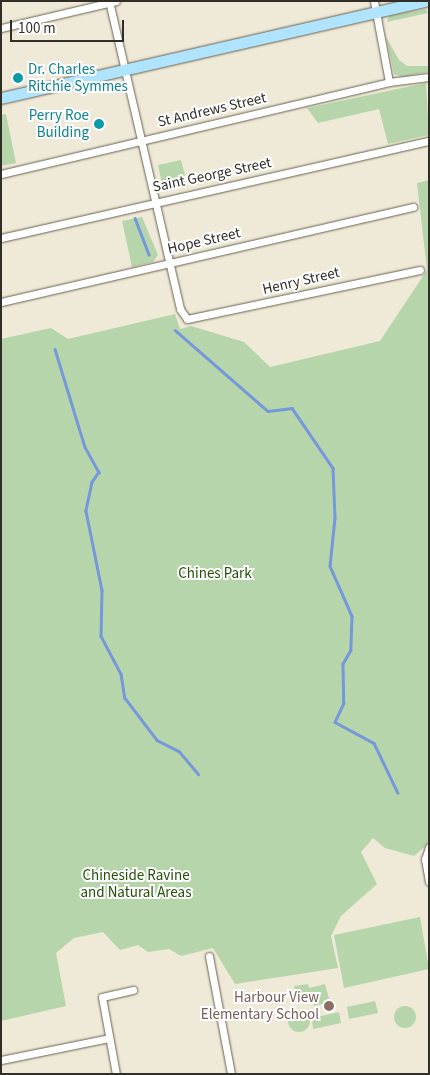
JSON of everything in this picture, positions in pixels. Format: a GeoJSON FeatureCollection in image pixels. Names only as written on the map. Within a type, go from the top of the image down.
{"type":"FeatureCollection","features":[{"type":"Feature","properties":{"kind":"main road"},"geometry":{"type":"LineString","coordinates":[[1,98],[375,6],[425,1]]}},
{"type":"Feature","properties":{"kind":"street"},"geometry":{"type":"LineString","coordinates":[[1,28],[112,2],[125,69],[169,264]]}},
{"type":"Feature","properties":{"kind":"street"},"geometry":{"type":"LineString","coordinates":[[375,6],[389,82]]}},
{"type":"Feature","properties":{"kind":"street","name":"St Andrews Street"},"geometry":{"type":"LineString","coordinates":[[1,174],[389,82],[429,77]]}},
{"type":"Feature","properties":{"kind":"street","name":"Saint George Street"},"geometry":{"type":"LineString","coordinates":[[1,238],[429,141]]}},
{"type":"Feature","properties":{"kind":"street","name":"Hope Street"},"geometry":{"type":"LineString","coordinates":[[1,302],[413,207]]}},
{"type":"Feature","properties":{"kind":"street","name":"Henry Street"},"geometry":{"type":"LineString","coordinates":[[169,264],[180,309],[187,319],[420,270]]}},
{"type":"Feature","properties":{"kind":"street"},"geometry":{"type":"LineString","coordinates":[[429,847],[424,859],[429,882]]}},
{"type":"Feature","properties":{"kind":"street"},"geometry":{"type":"LineString","coordinates":[[209,956],[231,1074]]}},
{"type":"Feature","properties":{"kind":"street"},"geometry":{"type":"LineString","coordinates":[[116,1074],[102,997],[133,990]]}},
{"type":"Feature","properties":{"kind":"street"},"geometry":{"type":"LineString","coordinates":[[1,1060],[109,1038]]}},
{"type":"Feature","properties":{"kind":"green space"},"geometry":{"type":"Polygon","coordinates":[[[426,9],[428,13],[387,22],[389,16],[426,9]]]}},
{"type":"Feature","properties":{"kind":"green space"},"geometry":{"type":"Polygon","coordinates":[[[386,37],[399,60],[407,66],[429,66],[429,72],[402,77],[394,74],[386,37]]]}},
{"type":"Feature","properties":{"kind":"green space"},"geometry":{"type":"Polygon","coordinates":[[[426,83],[429,135],[388,144],[379,109],[318,123],[307,108],[426,83]]]}},
{"type":"Feature","properties":{"kind":"green space"},"geometry":{"type":"Polygon","coordinates":[[[6,114],[16,163],[1,166],[1,115],[6,114]]]}},
{"type":"Feature","properties":{"kind":"green space"},"geometry":{"type":"Polygon","coordinates":[[[181,160],[188,187],[163,189],[158,165],[181,160]]]}},
{"type":"Feature","properties":{"kind":"green space","name":"Chines Park"},"geometry":{"type":"Polygon","coordinates":[[[429,180],[429,843],[414,856],[385,848],[373,838],[361,852],[377,884],[341,916],[331,936],[338,968],[235,984],[213,948],[181,956],[169,949],[148,952],[138,945],[120,950],[103,932],[74,938],[56,953],[66,1006],[1,1021],[1,339],[51,328],[68,339],[175,314],[180,329],[191,326],[244,342],[270,367],[380,341],[427,270],[417,183],[429,180]]]}},
{"type":"Feature","properties":{"kind":"green space"},"geometry":{"type":"Polygon","coordinates":[[[142,217],[158,255],[153,262],[132,267],[122,221],[142,217]]]}},
{"type":"Feature","properties":{"kind":"green space"},"geometry":{"type":"Polygon","coordinates":[[[420,917],[429,969],[344,988],[334,935],[420,917]]]}},
{"type":"Feature","properties":{"kind":"green space"},"geometry":{"type":"Polygon","coordinates":[[[308,984],[309,988],[325,984],[330,1002],[314,1006],[312,997],[296,1000],[294,986],[308,984]]]}},
{"type":"Feature","properties":{"kind":"green space"},"geometry":{"type":"Polygon","coordinates":[[[375,1001],[378,1013],[349,1019],[347,1007],[375,1001]]]}},
{"type":"Feature","properties":{"kind":"green space"},"geometry":{"type":"Polygon","coordinates":[[[405,1006],[413,1009],[416,1017],[413,1025],[405,1028],[397,1025],[394,1017],[397,1009],[405,1006]]]}},
{"type":"Feature","properties":{"kind":"green space"},"geometry":{"type":"Polygon","coordinates":[[[299,1010],[309,1017],[310,1021],[303,1031],[299,1032],[289,1025],[288,1021],[295,1011],[299,1010]]]}},
{"type":"Feature","properties":{"kind":"green space"},"geometry":{"type":"Polygon","coordinates":[[[339,1012],[341,1023],[313,1029],[312,1018],[339,1012]]]}},
{"type":"Feature","properties":{"kind":"waterway"},"geometry":{"type":"LineString","coordinates":[[135,218],[149,254]]}},
{"type":"Feature","properties":{"kind":"waterway"},"geometry":{"type":"LineString","coordinates":[[175,330],[268,411],[292,408],[333,468],[335,518],[330,566],[352,616],[351,650],[343,664],[344,703],[335,722],[374,743],[398,793]]}},
{"type":"Feature","properties":{"kind":"waterway"},"geometry":{"type":"LineString","coordinates":[[55,349],[85,447],[99,472],[92,482],[86,511],[102,590],[101,636],[121,674],[125,698],[157,740],[179,751],[198,774]]}},
{"type":"Feature","properties":{"kind":"place","name":"Dr. Charles Ritchie Symmes"},"geometry":{"type":"Point","coordinates":[18,78]}},
{"type":"Feature","properties":{"kind":"place","name":"Perry Roe Building"},"geometry":{"type":"Point","coordinates":[99,124]}},
{"type":"Feature","properties":{"kind":"place","name":"Harbour View Elementary School"},"geometry":{"type":"Point","coordinates":[329,1006]}},
{"type":"Feature","properties":{"kind":"park label","name":"Chineside Ravine and Natural Areas"},"geometry":{"type":"Point","coordinates":[136,884]}}]}
